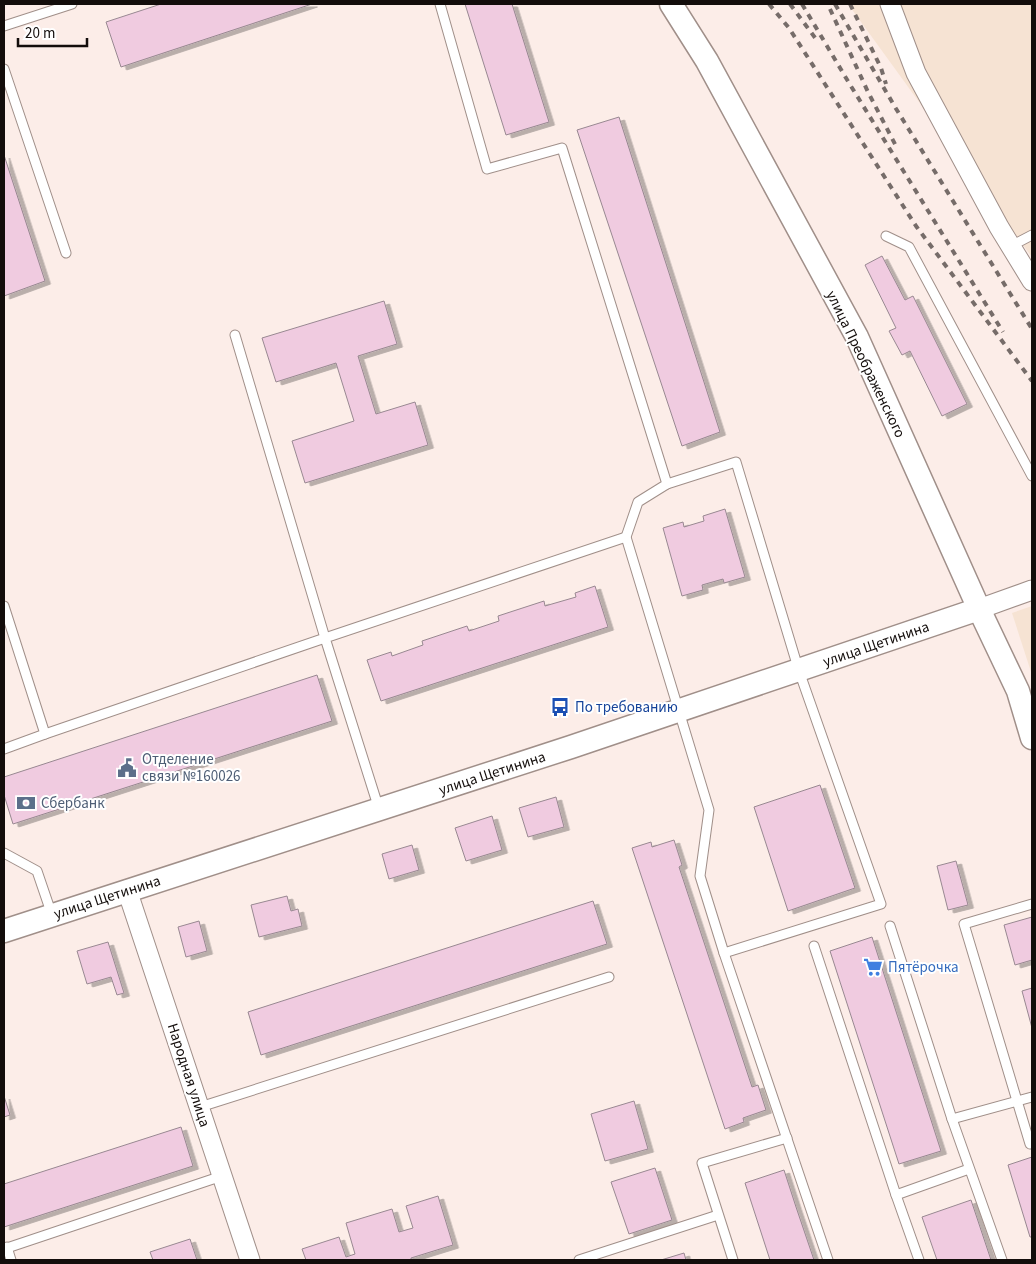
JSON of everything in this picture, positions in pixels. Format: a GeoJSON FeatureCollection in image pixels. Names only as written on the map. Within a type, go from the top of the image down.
{"type":"FeatureCollection","features":[{"type":"Feature","properties":{"kind":"street","name":"улица Преображенского"},"geometry":{"type":"LineString","coordinates":[[672,4],[707,61],[857,337],[979,609],[1018,691],[1032,738]]}},
{"type":"Feature","properties":{"kind":"street"},"geometry":{"type":"LineString","coordinates":[[890,4],[916,73],[1032,282]]}},
{"type":"Feature","properties":{"kind":"street"},"geometry":{"type":"LineString","coordinates":[[979,609],[1032,590]]}},
{"type":"Feature","properties":{"kind":"street","name":"улица Щетинина"},"geometry":{"type":"LineString","coordinates":[[6,928],[52,915],[571,748],[979,609]]}},
{"type":"Feature","properties":{"kind":"street","name":"Народная улица"},"geometry":{"type":"LineString","coordinates":[[127,890],[250,1260]]}},
{"type":"Feature","properties":{"kind":"lane"},"geometry":{"type":"LineString","coordinates":[[4,26],[72,4]]}},
{"type":"Feature","properties":{"kind":"lane"},"geometry":{"type":"LineString","coordinates":[[440,4],[487,169],[562,148],[667,484]]}},
{"type":"Feature","properties":{"kind":"lane"},"geometry":{"type":"LineString","coordinates":[[4,69],[66,254]]}},
{"type":"Feature","properties":{"kind":"lane"},"geometry":{"type":"LineString","coordinates":[[1011,246],[1032,235]]}},
{"type":"Feature","properties":{"kind":"lane"},"geometry":{"type":"LineString","coordinates":[[886,236],[909,247],[1032,476]]}},
{"type":"Feature","properties":{"kind":"lane"},"geometry":{"type":"LineString","coordinates":[[235,335],[325,638],[379,809]]}},
{"type":"Feature","properties":{"kind":"lane"},"geometry":{"type":"LineString","coordinates":[[724,953],[880,904],[799,671],[736,462],[667,484],[638,502],[626,537],[709,810],[700,876],[724,953],[828,1260]]}},
{"type":"Feature","properties":{"kind":"lane"},"geometry":{"type":"LineString","coordinates":[[4,749],[325,638],[626,537]]}},
{"type":"Feature","properties":{"kind":"lane"},"geometry":{"type":"LineString","coordinates":[[4,606],[45,734]]}},
{"type":"Feature","properties":{"kind":"lane"},"geometry":{"type":"LineString","coordinates":[[4,853],[37,872],[52,915]]}},
{"type":"Feature","properties":{"kind":"lane"},"geometry":{"type":"LineString","coordinates":[[1030,1144],[964,924],[1032,904]]}},
{"type":"Feature","properties":{"kind":"lane"},"geometry":{"type":"LineString","coordinates":[[890,926],[952,1119],[1002,1260]]}},
{"type":"Feature","properties":{"kind":"lane"},"geometry":{"type":"LineString","coordinates":[[814,946],[918,1260]]}},
{"type":"Feature","properties":{"kind":"lane"},"geometry":{"type":"LineString","coordinates":[[200,1107],[609,977]]}},
{"type":"Feature","properties":{"kind":"lane"},"geometry":{"type":"LineString","coordinates":[[952,1119],[1032,1097]]}},
{"type":"Feature","properties":{"kind":"lane"},"geometry":{"type":"LineString","coordinates":[[733,1260],[702,1163],[787,1138]]}},
{"type":"Feature","properties":{"kind":"lane"},"geometry":{"type":"LineString","coordinates":[[896,1195],[969,1169]]}},
{"type":"Feature","properties":{"kind":"lane"},"geometry":{"type":"LineString","coordinates":[[11,1260],[6,1248],[222,1176]]}},
{"type":"Feature","properties":{"kind":"lane"},"geometry":{"type":"LineString","coordinates":[[579,1260],[718,1215]]}},
{"type":"Feature","properties":{"kind":"shaded area"},"geometry":{"type":"Polygon","coordinates":[[[848,4],[1032,4],[1032,257],[1019,240],[848,4]]]}},
{"type":"Feature","properties":{"kind":"shaded area"},"geometry":{"type":"Polygon","coordinates":[[[1032,606],[1032,675],[1012,613],[1032,606]]]}},
{"type":"Feature","properties":{"kind":"building"},"geometry":{"type":"Polygon","coordinates":[[[161,4],[312,4],[121,67],[106,22],[161,4]]]}},
{"type":"Feature","properties":{"kind":"building"},"geometry":{"type":"Polygon","coordinates":[[[465,4],[512,4],[549,122],[506,135],[465,4]]]}},
{"type":"Feature","properties":{"kind":"building"},"geometry":{"type":"Polygon","coordinates":[[[619,117],[720,432],[682,446],[577,130],[619,117]]]}},
{"type":"Feature","properties":{"kind":"building"},"geometry":{"type":"Polygon","coordinates":[[[4,155],[45,281],[4,296],[4,155]]]}},
{"type":"Feature","properties":{"kind":"building"},"geometry":{"type":"Polygon","coordinates":[[[882,256],[905,300],[913,296],[967,404],[942,416],[910,351],[902,355],[889,331],[896,328],[865,265],[882,256]]]}},
{"type":"Feature","properties":{"kind":"building"},"geometry":{"type":"Polygon","coordinates":[[[384,301],[397,344],[358,356],[376,414],[415,402],[428,445],[305,483],[292,441],[354,421],[336,363],[276,382],[262,338],[384,301]]]}},
{"type":"Feature","properties":{"kind":"building"},"geometry":{"type":"Polygon","coordinates":[[[725,509],[745,577],[724,583],[723,579],[702,585],[703,590],[682,596],[663,528],[683,522],[684,527],[704,521],[703,516],[725,509]]]}},
{"type":"Feature","properties":{"kind":"building"},"geometry":{"type":"Polygon","coordinates":[[[595,586],[608,627],[381,701],[367,660],[391,652],[392,656],[423,645],[422,641],[467,626],[469,631],[499,621],[498,616],[544,601],[545,606],[576,597],[575,593],[595,586]]]}},
{"type":"Feature","properties":{"kind":"building"},"geometry":{"type":"Polygon","coordinates":[[[317,675],[332,721],[13,824],[4,795],[4,777],[317,675]]]}},
{"type":"Feature","properties":{"kind":"building"},"geometry":{"type":"Polygon","coordinates":[[[820,785],[855,888],[788,911],[754,807],[820,785]]]}},
{"type":"Feature","properties":{"kind":"building"},"geometry":{"type":"Polygon","coordinates":[[[556,797],[564,827],[528,837],[519,808],[556,797]]]}},
{"type":"Feature","properties":{"kind":"building"},"geometry":{"type":"Polygon","coordinates":[[[492,816],[502,850],[466,861],[455,828],[492,816]]]}},
{"type":"Feature","properties":{"kind":"building"},"geometry":{"type":"Polygon","coordinates":[[[674,840],[682,865],[679,867],[752,1087],[758,1085],[766,1110],[743,1118],[744,1122],[725,1129],[632,848],[651,842],[652,847],[674,840]]]}},
{"type":"Feature","properties":{"kind":"building"},"geometry":{"type":"Polygon","coordinates":[[[412,845],[419,870],[389,879],[382,854],[412,845]]]}},
{"type":"Feature","properties":{"kind":"building"},"geometry":{"type":"Polygon","coordinates":[[[956,861],[968,905],[948,910],[937,866],[956,861]]]}},
{"type":"Feature","properties":{"kind":"building"},"geometry":{"type":"Polygon","coordinates":[[[287,896],[291,911],[298,909],[302,926],[259,937],[251,905],[287,896]]]}},
{"type":"Feature","properties":{"kind":"building"},"geometry":{"type":"Polygon","coordinates":[[[593,901],[607,944],[261,1055],[248,1012],[593,901]]]}},
{"type":"Feature","properties":{"kind":"building"},"geometry":{"type":"Polygon","coordinates":[[[1032,917],[1032,960],[1015,965],[1004,925],[1032,917]]]}},
{"type":"Feature","properties":{"kind":"building"},"geometry":{"type":"Polygon","coordinates":[[[199,921],[207,951],[186,957],[178,927],[199,921]]]}},
{"type":"Feature","properties":{"kind":"building"},"geometry":{"type":"Polygon","coordinates":[[[872,937],[941,1151],[899,1164],[830,951],[872,937]]]}},
{"type":"Feature","properties":{"kind":"building"},"geometry":{"type":"Polygon","coordinates":[[[108,942],[124,993],[117,995],[111,977],[87,984],[77,951],[108,942]]]}},
{"type":"Feature","properties":{"kind":"building"},"geometry":{"type":"Polygon","coordinates":[[[1032,988],[1032,1028],[1022,991],[1032,988]]]}},
{"type":"Feature","properties":{"kind":"building"},"geometry":{"type":"Polygon","coordinates":[[[4,1096],[10,1115],[4,1117],[4,1096]]]}},
{"type":"Feature","properties":{"kind":"building"},"geometry":{"type":"Polygon","coordinates":[[[634,1101],[648,1149],[605,1161],[591,1114],[634,1101]]]}},
{"type":"Feature","properties":{"kind":"building"},"geometry":{"type":"Polygon","coordinates":[[[181,1127],[193,1166],[4,1227],[4,1184],[181,1127]]]}},
{"type":"Feature","properties":{"kind":"building"},"geometry":{"type":"Polygon","coordinates":[[[1032,1157],[1032,1237],[1030,1237],[1008,1165],[1032,1157]]]}},
{"type":"Feature","properties":{"kind":"building"},"geometry":{"type":"Polygon","coordinates":[[[655,1168],[672,1220],[629,1234],[611,1182],[655,1168]]]}},
{"type":"Feature","properties":{"kind":"building"},"geometry":{"type":"Polygon","coordinates":[[[784,1170],[814,1260],[770,1260],[745,1183],[784,1170]]]}},
{"type":"Feature","properties":{"kind":"building"},"geometry":{"type":"Polygon","coordinates":[[[438,1196],[453,1245],[411,1258],[411,1260],[306,1260],[302,1249],[339,1237],[346,1257],[355,1254],[346,1223],[392,1209],[399,1232],[413,1228],[406,1206],[438,1196]]]}},
{"type":"Feature","properties":{"kind":"building"},"geometry":{"type":"Polygon","coordinates":[[[971,1200],[991,1260],[937,1260],[922,1217],[971,1200]]]}},
{"type":"Feature","properties":{"kind":"building"},"geometry":{"type":"Polygon","coordinates":[[[190,1239],[197,1260],[153,1260],[150,1252],[190,1239]]]}},
{"type":"Feature","properties":{"kind":"building"},"geometry":{"type":"Polygon","coordinates":[[[684,1253],[686,1260],[661,1260],[684,1253]]]}},
{"type":"Feature","properties":{"kind":"railway"},"geometry":{"type":"LineString","coordinates":[[769,4],[789,28],[916,226],[1032,381]]}},
{"type":"Feature","properties":{"kind":"railway"},"geometry":{"type":"LineString","coordinates":[[790,4],[816,39]]}},
{"type":"Feature","properties":{"kind":"railway"},"geometry":{"type":"LineString","coordinates":[[802,4],[1003,332]]}},
{"type":"Feature","properties":{"kind":"railway"},"geometry":{"type":"LineString","coordinates":[[835,4],[895,107],[1032,329]]}},
{"type":"Feature","properties":{"kind":"railway"},"geometry":{"type":"LineString","coordinates":[[850,4],[881,68],[886,84]]}},
{"type":"Feature","properties":{"kind":"railway"},"geometry":{"type":"LineString","coordinates":[[830,9],[868,92],[896,146]]}},
{"type":"Feature","properties":{"kind":"place","name":"По требованию"},"geometry":{"type":"Point","coordinates":[560,707]}},
{"type":"Feature","properties":{"kind":"place","name":"Отделение связи №160026"},"geometry":{"type":"Point","coordinates":[127,768]}},
{"type":"Feature","properties":{"kind":"place","name":"Сбербанк"},"geometry":{"type":"Point","coordinates":[26,803]}},
{"type":"Feature","properties":{"kind":"place","name":"Пятёрочка"},"geometry":{"type":"Point","coordinates":[873,967]}}]}
